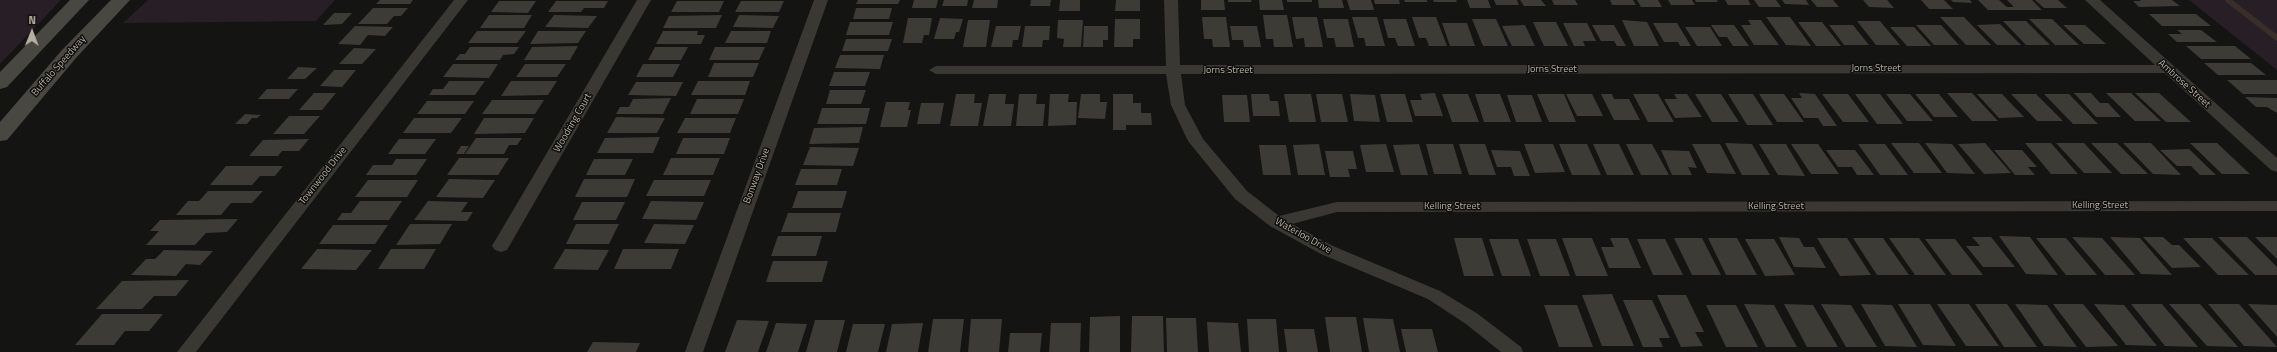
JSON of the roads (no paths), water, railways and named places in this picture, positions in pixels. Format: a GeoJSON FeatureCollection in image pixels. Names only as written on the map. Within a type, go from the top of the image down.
{"type":"FeatureCollection","features":[{"type":"Feature","properties":{"kind":"main road"},"geometry":{"type":"LineString","coordinates":[[0,83],[24,56],[80,0]]}},
{"type":"Feature","properties":{"kind":"main road","name":"Buffalo Speedway"},"geometry":{"type":"LineString","coordinates":[[0,135],[69,54],[121,0]]}},
{"type":"Feature","properties":{"kind":"main road"},"geometry":{"type":"LineString","coordinates":[[24,56],[69,54]]}},
{"type":"Feature","properties":{"kind":"street","name":"Townwood Drive"},"geometry":{"type":"LineString","coordinates":[[186,352],[460,0]]}},
{"type":"Feature","properties":{"kind":"street","name":"Woodring Court"},"geometry":{"type":"LineString","coordinates":[[501,246],[644,0]]}},
{"type":"Feature","properties":{"kind":"street","name":"Bonway Drive"},"geometry":{"type":"LineString","coordinates":[[694,352],[821,0]]}},
{"type":"Feature","properties":{"kind":"street","name":"Waterloo Drive"},"geometry":{"type":"LineString","coordinates":[[1171,0],[1173,71],[1178,105],[1196,141],[1241,194],[1276,222],[1327,250],[1434,295],[1472,319],[1514,352]]}},
{"type":"Feature","properties":{"kind":"street","name":"Ambrose Street"},"geometry":{"type":"LineString","coordinates":[[2092,0],[2277,167]]}},
{"type":"Feature","properties":{"kind":"street","name":"Jorns Street"},"geometry":{"type":"LineString","coordinates":[[936,70],[2168,69]]}},
{"type":"Feature","properties":{"kind":"street","name":"Kelling Street"},"geometry":{"type":"LineString","coordinates":[[1276,222],[1337,207],[2277,206]]}},
{"type":"Feature","properties":{"kind":"waterway"},"geometry":{"type":"LineString","coordinates":[[2228,0],[2277,38]]}}]}
